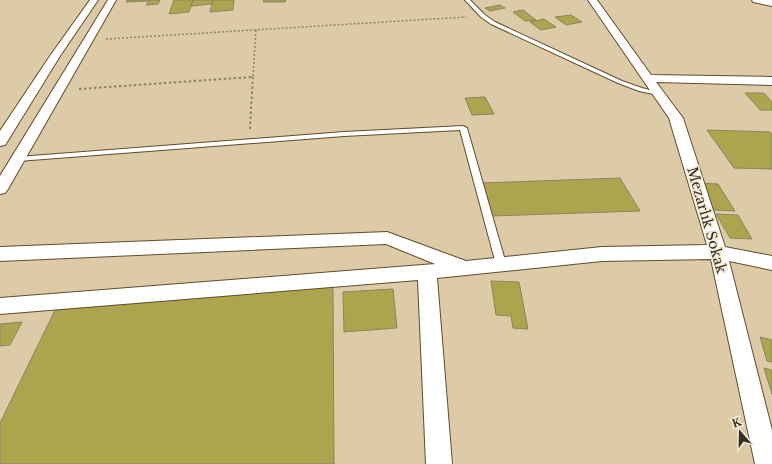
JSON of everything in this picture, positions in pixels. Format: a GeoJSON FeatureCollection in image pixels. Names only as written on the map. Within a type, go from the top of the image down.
{"type":"FeatureCollection","features":[{"type":"Feature","properties":{"kind":"street"},"geometry":{"type":"LineString","coordinates":[[0,142],[55,56],[94,0]]}},
{"type":"Feature","properties":{"kind":"street"},"geometry":{"type":"LineString","coordinates":[[0,189],[112,0]]}},
{"type":"Feature","properties":{"kind":"street","name":"Mezarlık Sokak"},"geometry":{"type":"LineString","coordinates":[[592,0],[676,118],[718,252],[768,464]]}},
{"type":"Feature","properties":{"kind":"street"},"geometry":{"type":"LineString","coordinates":[[756,0],[772,3]]}},
{"type":"Feature","properties":{"kind":"street"},"geometry":{"type":"LineString","coordinates":[[647,78],[772,81]]}},
{"type":"Feature","properties":{"kind":"street"},"geometry":{"type":"LineString","coordinates":[[21,108],[50,105]]}},
{"type":"Feature","properties":{"kind":"street"},"geometry":{"type":"LineString","coordinates":[[0,254],[387,238],[465,268]]}},
{"type":"Feature","properties":{"kind":"street"},"geometry":{"type":"LineString","coordinates":[[0,306],[426,272],[602,254],[718,252],[772,263]]}},
{"type":"Feature","properties":{"kind":"street"},"geometry":{"type":"LineString","coordinates":[[426,272],[438,464]]}},
{"type":"Feature","properties":{"kind":"lane"},"geometry":{"type":"LineString","coordinates":[[467,0],[483,16],[493,23],[620,82],[641,90],[658,93]]}},
{"type":"Feature","properties":{"kind":"lane"},"geometry":{"type":"LineString","coordinates":[[18,159],[344,134],[462,128],[501,264]]}},
{"type":"Feature","properties":{"kind":"path"},"geometry":{"type":"LineString","coordinates":[[88,40],[483,16]]}},
{"type":"Feature","properties":{"kind":"path"},"geometry":{"type":"LineString","coordinates":[[249,142],[256,30]]}},
{"type":"Feature","properties":{"kind":"path"},"geometry":{"type":"LineString","coordinates":[[58,90],[252,77]]}},
{"type":"Feature","properties":{"kind":"building"},"geometry":{"type":"Polygon","coordinates":[[[127,0],[160,0],[158,4],[146,5],[149,1],[126,2],[127,0]]]}},
{"type":"Feature","properties":{"kind":"building"},"geometry":{"type":"Polygon","coordinates":[[[174,0],[193,0],[189,12],[169,14],[174,0]]]}},
{"type":"Feature","properties":{"kind":"building"},"geometry":{"type":"Polygon","coordinates":[[[193,0],[213,0],[212,4],[191,6],[193,0]]]}},
{"type":"Feature","properties":{"kind":"building"},"geometry":{"type":"Polygon","coordinates":[[[213,0],[234,0],[233,10],[210,12],[213,0]]]}},
{"type":"Feature","properties":{"kind":"building"},"geometry":{"type":"Polygon","coordinates":[[[264,0],[286,0],[285,2],[263,2],[264,0]]]}},
{"type":"Feature","properties":{"kind":"building"},"geometry":{"type":"Polygon","coordinates":[[[500,5],[505,8],[490,11],[485,8],[500,5]]]}},
{"type":"Feature","properties":{"kind":"building"},"geometry":{"type":"Polygon","coordinates":[[[523,10],[536,20],[525,21],[513,12],[523,10]]]}},
{"type":"Feature","properties":{"kind":"building"},"geometry":{"type":"Polygon","coordinates":[[[571,15],[582,22],[566,25],[555,17],[571,15]]]}},
{"type":"Feature","properties":{"kind":"building"},"geometry":{"type":"Polygon","coordinates":[[[544,19],[556,27],[541,30],[530,22],[544,19]]]}},
{"type":"Feature","properties":{"kind":"building"},"geometry":{"type":"Polygon","coordinates":[[[745,93],[764,93],[772,102],[772,110],[760,110],[745,93]]]}},
{"type":"Feature","properties":{"kind":"building"},"geometry":{"type":"Polygon","coordinates":[[[485,97],[494,114],[472,115],[465,98],[485,97]]]}},
{"type":"Feature","properties":{"kind":"building"},"geometry":{"type":"Polygon","coordinates":[[[707,130],[770,132],[772,134],[772,169],[734,168],[707,130]]]}},
{"type":"Feature","properties":{"kind":"building"},"geometry":{"type":"Polygon","coordinates":[[[620,178],[640,211],[492,216],[482,183],[620,178]]]}},
{"type":"Feature","properties":{"kind":"building"},"geometry":{"type":"Polygon","coordinates":[[[698,183],[718,184],[735,211],[714,210],[698,183]]]}},
{"type":"Feature","properties":{"kind":"building"},"geometry":{"type":"Polygon","coordinates":[[[716,214],[738,215],[752,239],[730,238],[716,214]]]}},
{"type":"Feature","properties":{"kind":"building"},"geometry":{"type":"Polygon","coordinates":[[[491,281],[519,282],[528,329],[513,328],[511,316],[496,315],[491,281]]]}},
{"type":"Feature","properties":{"kind":"building"},"geometry":{"type":"Polygon","coordinates":[[[333,287],[334,464],[0,464],[0,423],[57,306],[333,287]]]}},
{"type":"Feature","properties":{"kind":"building"},"geometry":{"type":"Polygon","coordinates":[[[393,289],[397,328],[344,332],[343,292],[393,289]]]}},
{"type":"Feature","properties":{"kind":"building"},"geometry":{"type":"Polygon","coordinates":[[[22,322],[10,345],[0,346],[0,324],[22,322]]]}},
{"type":"Feature","properties":{"kind":"building"},"geometry":{"type":"Polygon","coordinates":[[[760,337],[772,340],[772,362],[767,361],[760,337]]]}},
{"type":"Feature","properties":{"kind":"building"},"geometry":{"type":"Polygon","coordinates":[[[764,368],[772,370],[772,394],[764,368]]]}}]}
